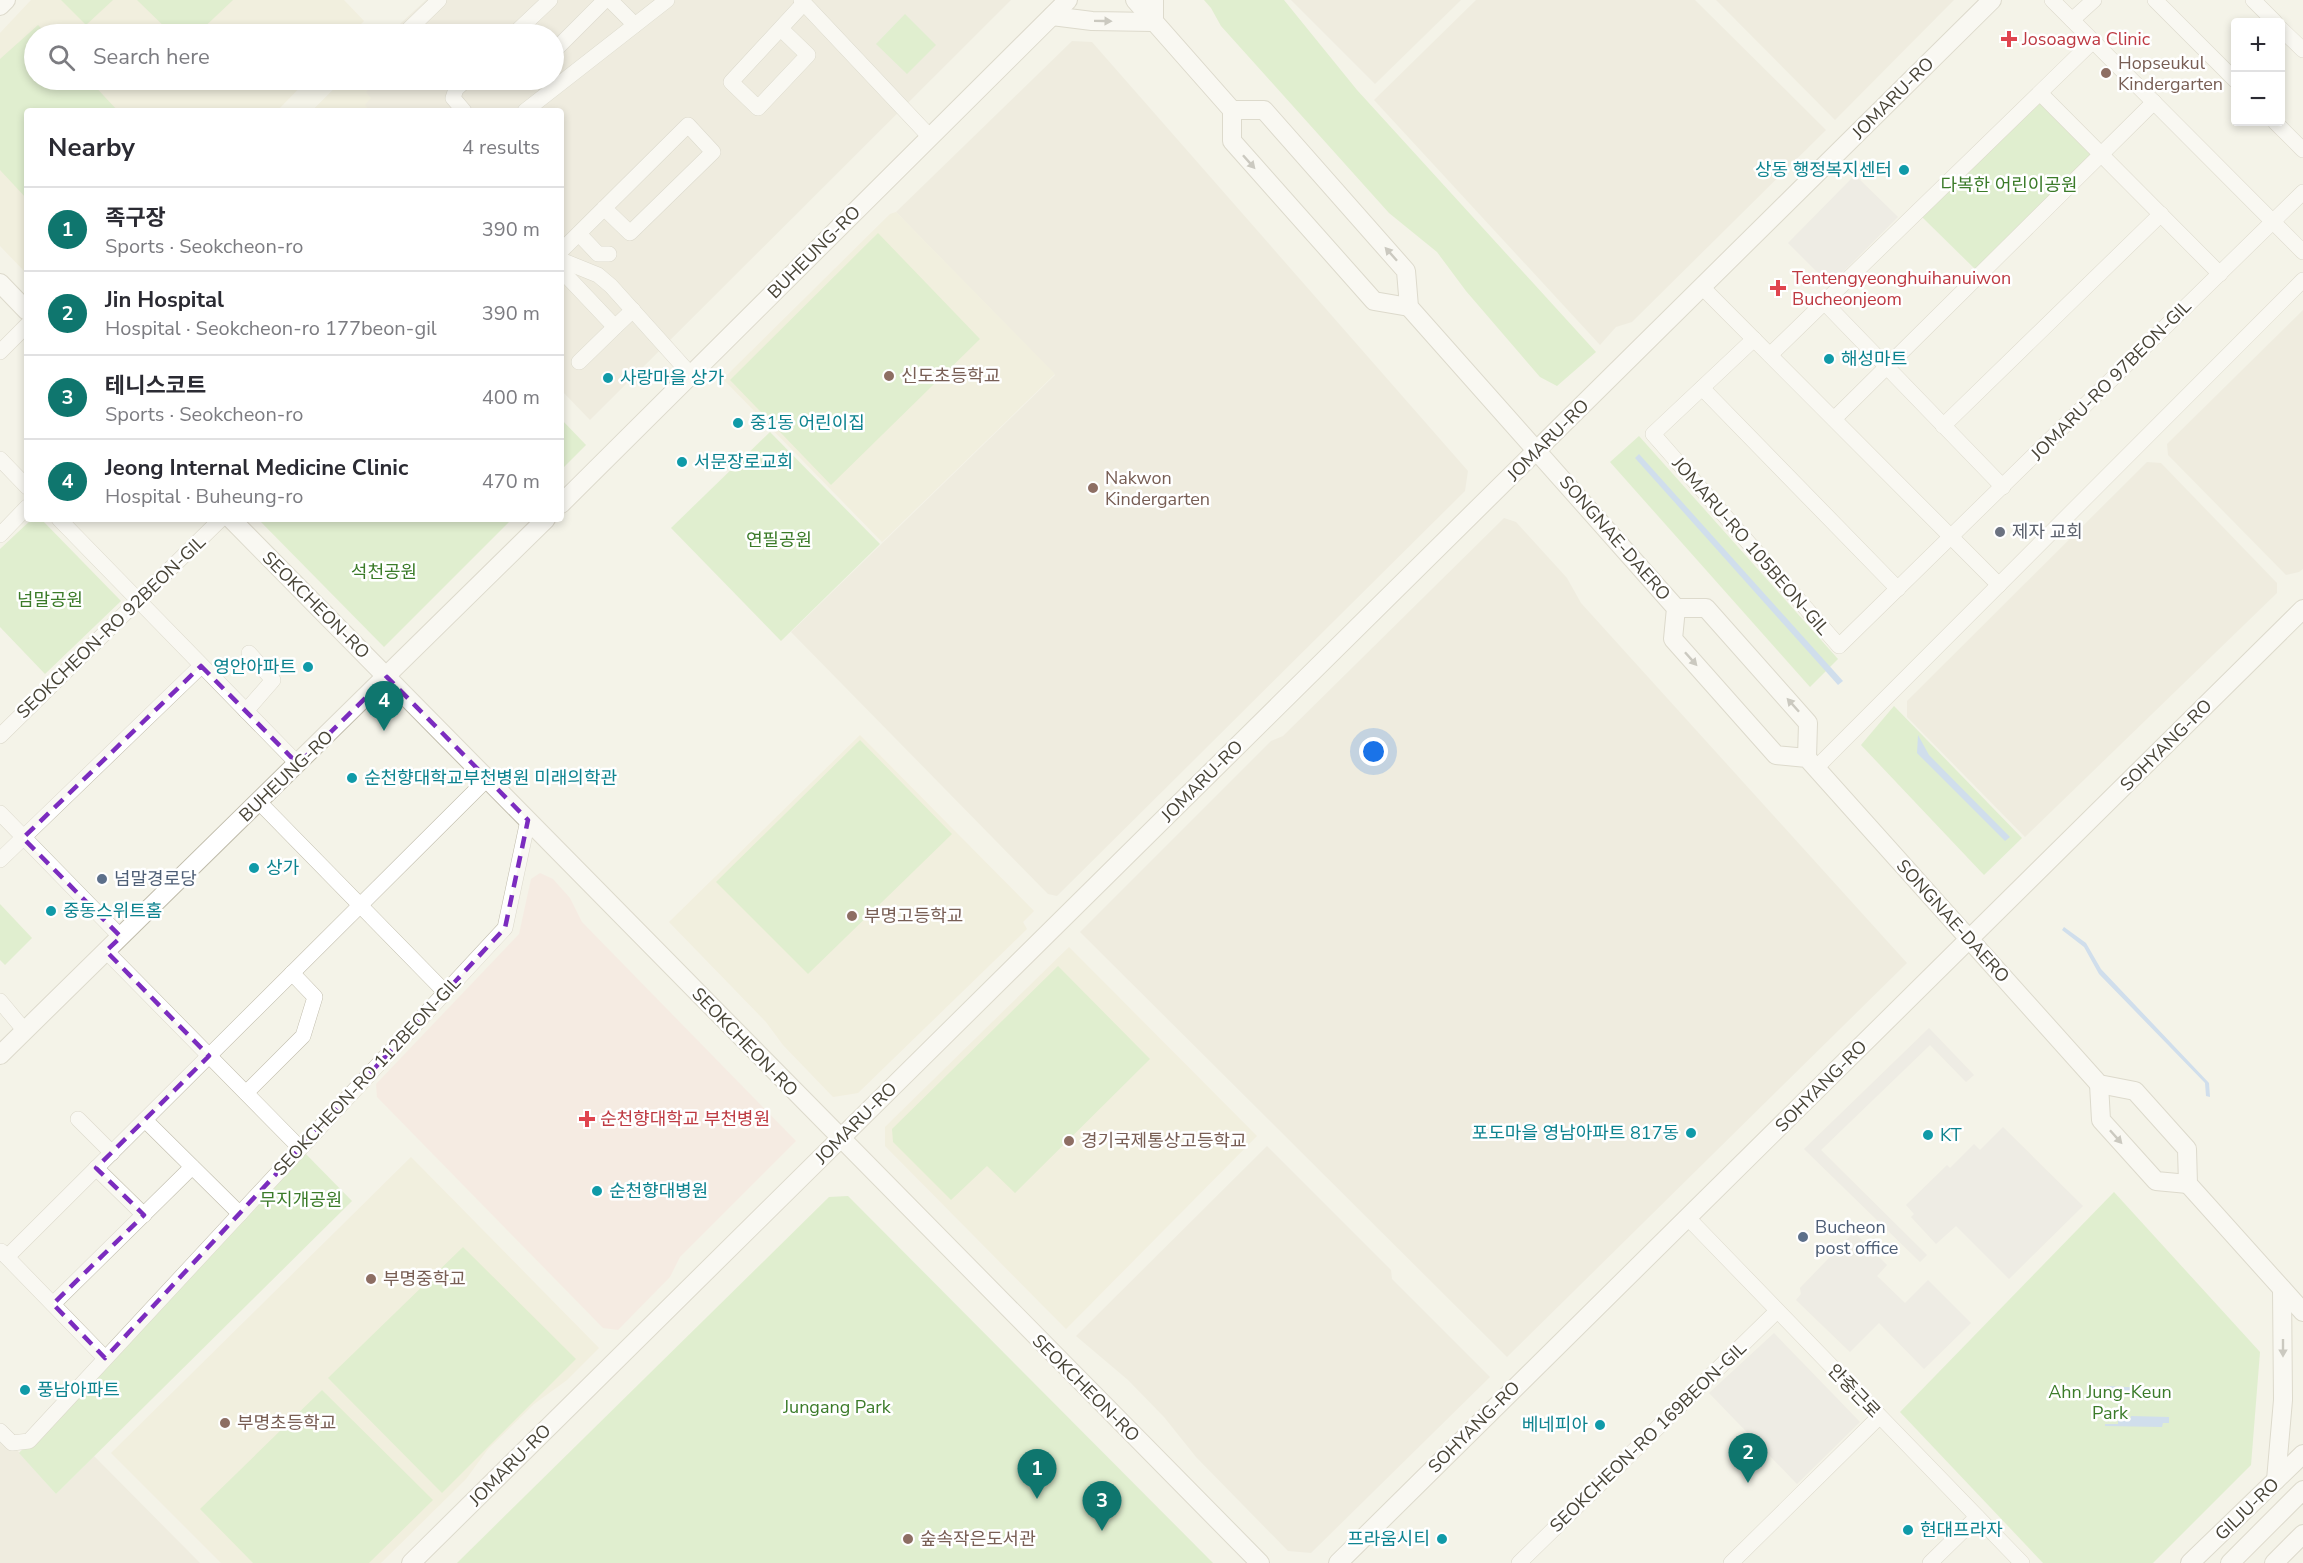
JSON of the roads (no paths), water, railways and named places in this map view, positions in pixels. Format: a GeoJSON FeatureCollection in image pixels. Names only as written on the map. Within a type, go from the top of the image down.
{"type":"FeatureCollection","features":[{"type":"Feature","properties":{"kind":"street"},"geometry":{"type":"LineString","coordinates":[[0,6],[6,0]]}},
{"type":"Feature","properties":{"kind":"street"},"geometry":{"type":"LineString","coordinates":[[414,24],[439,0]]}},
{"type":"Feature","properties":{"kind":"street"},"geometry":{"type":"LineString","coordinates":[[525,24],[550,0]]}},
{"type":"Feature","properties":{"kind":"street"},"geometry":{"type":"LineString","coordinates":[[564,42],[608,0],[635,25]]}},
{"type":"Feature","properties":{"kind":"street"},"geometry":{"type":"LineString","coordinates":[[564,81],[667,0]]}},
{"type":"Feature","properties":{"kind":"street","name":"BUHEUNG-RO"},"geometry":{"type":"LineString","coordinates":[[564,501],[930,137],[1053,8],[1068,0]]}},
{"type":"Feature","properties":{"kind":"street"},"geometry":{"type":"LineString","coordinates":[[1135,0],[1232,110],[1232,141],[1374,301],[1409,307],[1406,271],[1264,110],[1232,110]]}},
{"type":"Feature","properties":{"kind":"street"},"geometry":{"type":"LineString","coordinates":[[1154,0],[1154,22]]}},
{"type":"Feature","properties":{"kind":"street","name":"JOMARU-RO"},"geometry":{"type":"LineString","coordinates":[[411,1563],[1992,0]]}},
{"type":"Feature","properties":{"kind":"street"},"geometry":{"type":"LineString","coordinates":[[2052,0],[2303,252]]}},
{"type":"Feature","properties":{"kind":"street"},"geometry":{"type":"LineString","coordinates":[[2072,20],[2094,0]]}},
{"type":"Feature","properties":{"kind":"street"},"geometry":{"type":"LineString","coordinates":[[2155,0],[2231,77]]}},
{"type":"Feature","properties":{"kind":"street"},"geometry":{"type":"LineString","coordinates":[[2253,0],[2271,18]]}},
{"type":"Feature","properties":{"kind":"street"},"geometry":{"type":"LineString","coordinates":[[781,29],[808,55],[758,108],[731,82],[803,2],[930,137]]}},
{"type":"Feature","properties":{"kind":"street"},"geometry":{"type":"LineString","coordinates":[[1053,8],[1092,21],[1154,22]]}},
{"type":"Feature","properties":{"kind":"street"},"geometry":{"type":"LineString","coordinates":[[2285,33],[2303,50]]}},
{"type":"Feature","properties":{"kind":"street"},"geometry":{"type":"LineString","coordinates":[[1770,354],[2094,42]]}},
{"type":"Feature","properties":{"kind":"street"},"geometry":{"type":"LineString","coordinates":[[456,90],[453,98],[461,108]]}},
{"type":"Feature","properties":{"kind":"street"},"geometry":{"type":"LineString","coordinates":[[529,108],[552,90]]}},
{"type":"Feature","properties":{"kind":"street"},"geometry":{"type":"LineString","coordinates":[[2040,93],[2220,274]]}},
{"type":"Feature","properties":{"kind":"street"},"geometry":{"type":"LineString","coordinates":[[1834,419],[2154,102]]}},
{"type":"Feature","properties":{"kind":"street"},"geometry":{"type":"LineString","coordinates":[[564,248],[604,208],[688,126],[713,152],[630,233],[604,208]]}},
{"type":"Feature","properties":{"kind":"street"},"geometry":{"type":"LineString","coordinates":[[2279,126],[2303,150]]}},
{"type":"Feature","properties":{"kind":"street","name":"JOMARU-RO 97BEON-GIL"},"geometry":{"type":"LineString","coordinates":[[1950,537],[2303,192]]}},
{"type":"Feature","properties":{"kind":"street"},"geometry":{"type":"LineString","coordinates":[[1943,426],[2161,214]]}},
{"type":"Feature","properties":{"kind":"street"},"geometry":{"type":"LineString","coordinates":[[579,234],[598,254],[609,254]]}},
{"type":"Feature","properties":{"kind":"street"},"geometry":{"type":"LineString","coordinates":[[564,261],[598,275],[691,375]]}},
{"type":"Feature","properties":{"kind":"street"},"geometry":{"type":"LineString","coordinates":[[564,273],[615,327]]}},
{"type":"Feature","properties":{"kind":"street"},"geometry":{"type":"LineString","coordinates":[[1812,763],[1999,585],[2303,280]]}},
{"type":"Feature","properties":{"kind":"street"},"geometry":{"type":"LineString","coordinates":[[0,284],[24,308]]}},
{"type":"Feature","properties":{"kind":"street"},"geometry":{"type":"LineString","coordinates":[[1702,287],[1999,585]]}},
{"type":"Feature","properties":{"kind":"street"},"geometry":{"type":"LineString","coordinates":[[1824,302],[2003,487]]}},
{"type":"Feature","properties":{"kind":"street","name":"SONGNAE-DAERO"},"geometry":{"type":"LineString","coordinates":[[1409,307],[1676,608],[1673,639],[1776,755],[1812,763],[2099,1084]]}},
{"type":"Feature","properties":{"kind":"street"},"geometry":{"type":"LineString","coordinates":[[579,362],[633,310]]}},
{"type":"Feature","properties":{"kind":"street"},"geometry":{"type":"LineString","coordinates":[[0,352],[24,329]]}},
{"type":"Feature","properties":{"kind":"street","name":"JOMARU-RO 105BEON-GIL"},"geometry":{"type":"LineString","coordinates":[[1754,339],[1653,434],[1839,646],[1950,537]]}},
{"type":"Feature","properties":{"kind":"street"},"geometry":{"type":"LineString","coordinates":[[1702,388],[1898,589]]}},
{"type":"Feature","properties":{"kind":"street"},"geometry":{"type":"LineString","coordinates":[[0,459],[24,484]]}},
{"type":"Feature","properties":{"kind":"street"},"geometry":{"type":"LineString","coordinates":[[0,535],[24,510]]}},
{"type":"Feature","properties":{"kind":"street"},"geometry":{"type":"LineString","coordinates":[[62,522],[298,764]]}},
{"type":"Feature","properties":{"kind":"street","name":"SEOKCHEON-RO 92BEON-GIL"},"geometry":{"type":"LineString","coordinates":[[0,736],[218,522]]}},
{"type":"Feature","properties":{"kind":"street","name":"SEOKCHEON-RO"},"geometry":{"type":"LineString","coordinates":[[234,522],[1260,1563]]}},
{"type":"Feature","properties":{"kind":"street","name":"BUHEUNG-RO"},"geometry":{"type":"LineString","coordinates":[[0,1055],[543,522]]}},
{"type":"Feature","properties":{"kind":"street","name":"SONGNAE-DAERO"},"geometry":{"type":"LineString","coordinates":[[1676,608],[1706,608],[1808,723],[1812,763]]}},
{"type":"Feature","properties":{"kind":"street","name":"SOHYANG-RO"},"geometry":{"type":"LineString","coordinates":[[1338,1563],[2303,609]]}},
{"type":"Feature","properties":{"kind":"street"},"geometry":{"type":"LineString","coordinates":[[246,711],[273,680],[249,653]]}},
{"type":"Feature","properties":{"kind":"street"},"geometry":{"type":"LineString","coordinates":[[0,860],[201,666]]}},
{"type":"Feature","properties":{"kind":"street"},"geometry":{"type":"LineString","coordinates":[[105,1358],[3,1254],[112,1153],[487,779]]}},
{"type":"Feature","properties":{"kind":"street"},"geometry":{"type":"LineString","coordinates":[[259,802],[445,992]]}},
{"type":"Feature","properties":{"kind":"street"},"geometry":{"type":"LineString","coordinates":[[0,813],[121,937]]}},
{"type":"Feature","properties":{"kind":"street","name":"SEOKCHEON-RO 112BEON-GIL"},"geometry":{"type":"LineString","coordinates":[[0,1431],[12,1443],[29,1441],[505,928],[528,820]]}},
{"type":"Feature","properties":{"kind":"street"},"geometry":{"type":"LineString","coordinates":[[106,951],[300,1148]]}},
{"type":"Feature","properties":{"kind":"street"},"geometry":{"type":"LineString","coordinates":[[246,1093],[303,1036],[315,997],[292,973]]}},
{"type":"Feature","properties":{"kind":"street"},"geometry":{"type":"LineString","coordinates":[[0,1001],[25,1031]]}},
{"type":"Feature","properties":{"kind":"street"},"geometry":{"type":"LineString","coordinates":[[2188,1184],[2156,1181],[2101,1120],[2099,1084],[2134,1091],[2187,1149],[2188,1184],[2303,1312]]}},
{"type":"Feature","properties":{"kind":"street"},"geometry":{"type":"LineString","coordinates":[[78,1119],[112,1153]]}},
{"type":"Feature","properties":{"kind":"street"},"geometry":{"type":"LineString","coordinates":[[145,1120],[240,1214]]}},
{"type":"Feature","properties":{"kind":"street"},"geometry":{"type":"LineString","coordinates":[[52,1304],[192,1167]]}},
{"type":"Feature","properties":{"kind":"street"},"geometry":{"type":"LineString","coordinates":[[96,1168],[144,1215]]}},
{"type":"Feature","properties":{"kind":"street","name":"안중근로"},"geometry":{"type":"LineString","coordinates":[[1688,1218],[2022,1563]]}},
{"type":"Feature","properties":{"kind":"street"},"geometry":{"type":"LineString","coordinates":[[2282,1289],[2303,1291]]}},
{"type":"Feature","properties":{"kind":"street"},"geometry":{"type":"LineString","coordinates":[[2282,1289],[2283,1401],[2276,1480],[2303,1473]]}},
{"type":"Feature","properties":{"kind":"street","name":"SEOKCHEON-RO 169BEON-GIL"},"geometry":{"type":"LineString","coordinates":[[1519,1563],[1777,1311]]}},
{"type":"Feature","properties":{"kind":"street"},"geometry":{"type":"LineString","coordinates":[[1731,1563],[1879,1417]]}},
{"type":"Feature","properties":{"kind":"street","name":"GILJU-RO"},"geometry":{"type":"LineString","coordinates":[[2190,1563],[2303,1454]]}},
{"type":"Feature","properties":{"kind":"street","name":"GILJU-RO"},"geometry":{"type":"LineString","coordinates":[[2230,1563],[2303,1490]]}},
{"type":"Feature","properties":{"kind":"street"},"geometry":{"type":"LineString","coordinates":[[1930,1563],[1977,1517]]}},
{"type":"Feature","properties":{"kind":"street"},"geometry":{"type":"LineString","coordinates":[[2274,1563],[2303,1534]]}},
{"type":"Feature","properties":{"kind":"water"},"geometry":{"type":"Polygon","coordinates":[[[1639,454],[1843,681],[1838,685],[1635,458],[1639,454]]]}},
{"type":"Feature","properties":{"kind":"water"},"geometry":{"type":"Polygon","coordinates":[[[1918,735],[1929,755],[2010,837],[2005,841],[1917,753],[1918,735]]]}},
{"type":"Feature","properties":{"kind":"water"},"geometry":{"type":"Polygon","coordinates":[[[2064,927],[2086,943],[2101,969],[2209,1083],[2210,1097],[2206,1096],[2205,1083],[2099,974],[2084,947],[2062,930],[2064,927]]]}},
{"type":"Feature","properties":{"kind":"water"},"geometry":{"type":"Polygon","coordinates":[[[2106,1386],[2164,1389],[2164,1392],[2171,1392],[2170,1399],[2131,1397],[2131,1393],[2118,1393],[2119,1389],[2106,1389],[2106,1386]]]}},
{"type":"Feature","properties":{"kind":"water"},"geometry":{"type":"Polygon","coordinates":[[[2131,1416],[2169,1417],[2169,1423],[2163,1423],[2162,1427],[2105,1426],[2105,1424],[2118,1424],[2118,1420],[2130,1420],[2131,1416]]]}},
{"type":"Feature","properties":{"kind":"place","name":"Josoagwa Clinic"},"geometry":{"type":"Point","coordinates":[2009,39]}},
{"type":"Feature","properties":{"kind":"place","name":"Hopseukul Kindergarten"},"geometry":{"type":"Point","coordinates":[2106,73]}},
{"type":"Feature","properties":{"kind":"place","name":"상동 행정복지센터"},"geometry":{"type":"Point","coordinates":[1904,170]}},
{"type":"Feature","properties":{"kind":"place","name":"Tentengyeonghuihanuiwon Bucheonjeom"},"geometry":{"type":"Point","coordinates":[1778,288]}},
{"type":"Feature","properties":{"kind":"place","name":"해성마트"},"geometry":{"type":"Point","coordinates":[1829,359]}},
{"type":"Feature","properties":{"kind":"place","name":"신도초등학교"},"geometry":{"type":"Point","coordinates":[889,376]}},
{"type":"Feature","properties":{"kind":"place","name":"사랑마을 상가"},"geometry":{"type":"Point","coordinates":[608,378]}},
{"type":"Feature","properties":{"kind":"place","name":"중1동 어린이집"},"geometry":{"type":"Point","coordinates":[738,423]}},
{"type":"Feature","properties":{"kind":"place","name":"서문장로교회"},"geometry":{"type":"Point","coordinates":[682,462]}},
{"type":"Feature","properties":{"kind":"place","name":"Nakwon Kindergarten"},"geometry":{"type":"Point","coordinates":[1093,488]}},
{"type":"Feature","properties":{"kind":"place","name":"제자 교회"},"geometry":{"type":"Point","coordinates":[2000,532]}},
{"type":"Feature","properties":{"kind":"place","name":"영안아파트"},"geometry":{"type":"Point","coordinates":[308,667]}},
{"type":"Feature","properties":{"kind":"place","name":"Jeong Internal Medicine Clinic"},"geometry":{"type":"Point","coordinates":[384,731]}},
{"type":"Feature","properties":{"kind":"place","name":"순천향대학교부천병원 미래의학관"},"geometry":{"type":"Point","coordinates":[352,778]}},
{"type":"Feature","properties":{"kind":"place","name":"상가"},"geometry":{"type":"Point","coordinates":[254,868]}},
{"type":"Feature","properties":{"kind":"place","name":"넘말경로당"},"geometry":{"type":"Point","coordinates":[102,879]}},
{"type":"Feature","properties":{"kind":"place","name":"중동스위트홈"},"geometry":{"type":"Point","coordinates":[51,911]}},
{"type":"Feature","properties":{"kind":"place","name":"부명고등학교"},"geometry":{"type":"Point","coordinates":[852,916]}},
{"type":"Feature","properties":{"kind":"place","name":"순천향대학교 부천병원"},"geometry":{"type":"Point","coordinates":[587,1119]}},
{"type":"Feature","properties":{"kind":"place","name":"포도마을 영남아파트 817동"},"geometry":{"type":"Point","coordinates":[1691,1133]}},
{"type":"Feature","properties":{"kind":"place","name":"KT"},"geometry":{"type":"Point","coordinates":[1928,1135]}},
{"type":"Feature","properties":{"kind":"place","name":"경기국제통상고등학교"},"geometry":{"type":"Point","coordinates":[1069,1141]}},
{"type":"Feature","properties":{"kind":"place","name":"순천향대병원"},"geometry":{"type":"Point","coordinates":[597,1191]}},
{"type":"Feature","properties":{"kind":"place","name":"Bucheon post office"},"geometry":{"type":"Point","coordinates":[1803,1237]}},
{"type":"Feature","properties":{"kind":"place","name":"부명중학교"},"geometry":{"type":"Point","coordinates":[371,1279]}},
{"type":"Feature","properties":{"kind":"place","name":"풍남아파트"},"geometry":{"type":"Point","coordinates":[25,1390]}},
{"type":"Feature","properties":{"kind":"place","name":"부명초등학교"},"geometry":{"type":"Point","coordinates":[225,1423]}},
{"type":"Feature","properties":{"kind":"place","name":"베네피아"},"geometry":{"type":"Point","coordinates":[1600,1425]}},
{"type":"Feature","properties":{"kind":"place","name":"Jin Hospital"},"geometry":{"type":"Point","coordinates":[1748,1483]}},
{"type":"Feature","properties":{"kind":"place","name":"족구장"},"geometry":{"type":"Point","coordinates":[1037,1499]}},
{"type":"Feature","properties":{"kind":"place","name":"현대프라자"},"geometry":{"type":"Point","coordinates":[1908,1530]}},
{"type":"Feature","properties":{"kind":"place","name":"테니스코트"},"geometry":{"type":"Point","coordinates":[1102,1531]}},
{"type":"Feature","properties":{"kind":"place","name":"숲속작은도서관"},"geometry":{"type":"Point","coordinates":[908,1539]}},
{"type":"Feature","properties":{"kind":"place","name":"프라움시티"},"geometry":{"type":"Point","coordinates":[1442,1539]}},
{"type":"Feature","properties":{"kind":"park label","name":"다복한 어린이공원"},"geometry":{"type":"Point","coordinates":[2009,185]}},
{"type":"Feature","properties":{"kind":"park label","name":"연필공원"},"geometry":{"type":"Point","coordinates":[779,540]}},
{"type":"Feature","properties":{"kind":"park label","name":"석천공원"},"geometry":{"type":"Point","coordinates":[384,572]}},
{"type":"Feature","properties":{"kind":"park label","name":"넘말공원"},"geometry":{"type":"Point","coordinates":[50,600]}},
{"type":"Feature","properties":{"kind":"park label","name":"무지개공원"},"geometry":{"type":"Point","coordinates":[301,1200]}},
{"type":"Feature","properties":{"kind":"park label","name":"Ahn Jung-Keun Park"},"geometry":{"type":"Point","coordinates":[2110,1402]}},
{"type":"Feature","properties":{"kind":"park label","name":"Jungang Park"},"geometry":{"type":"Point","coordinates":[837,1407]}}]}
